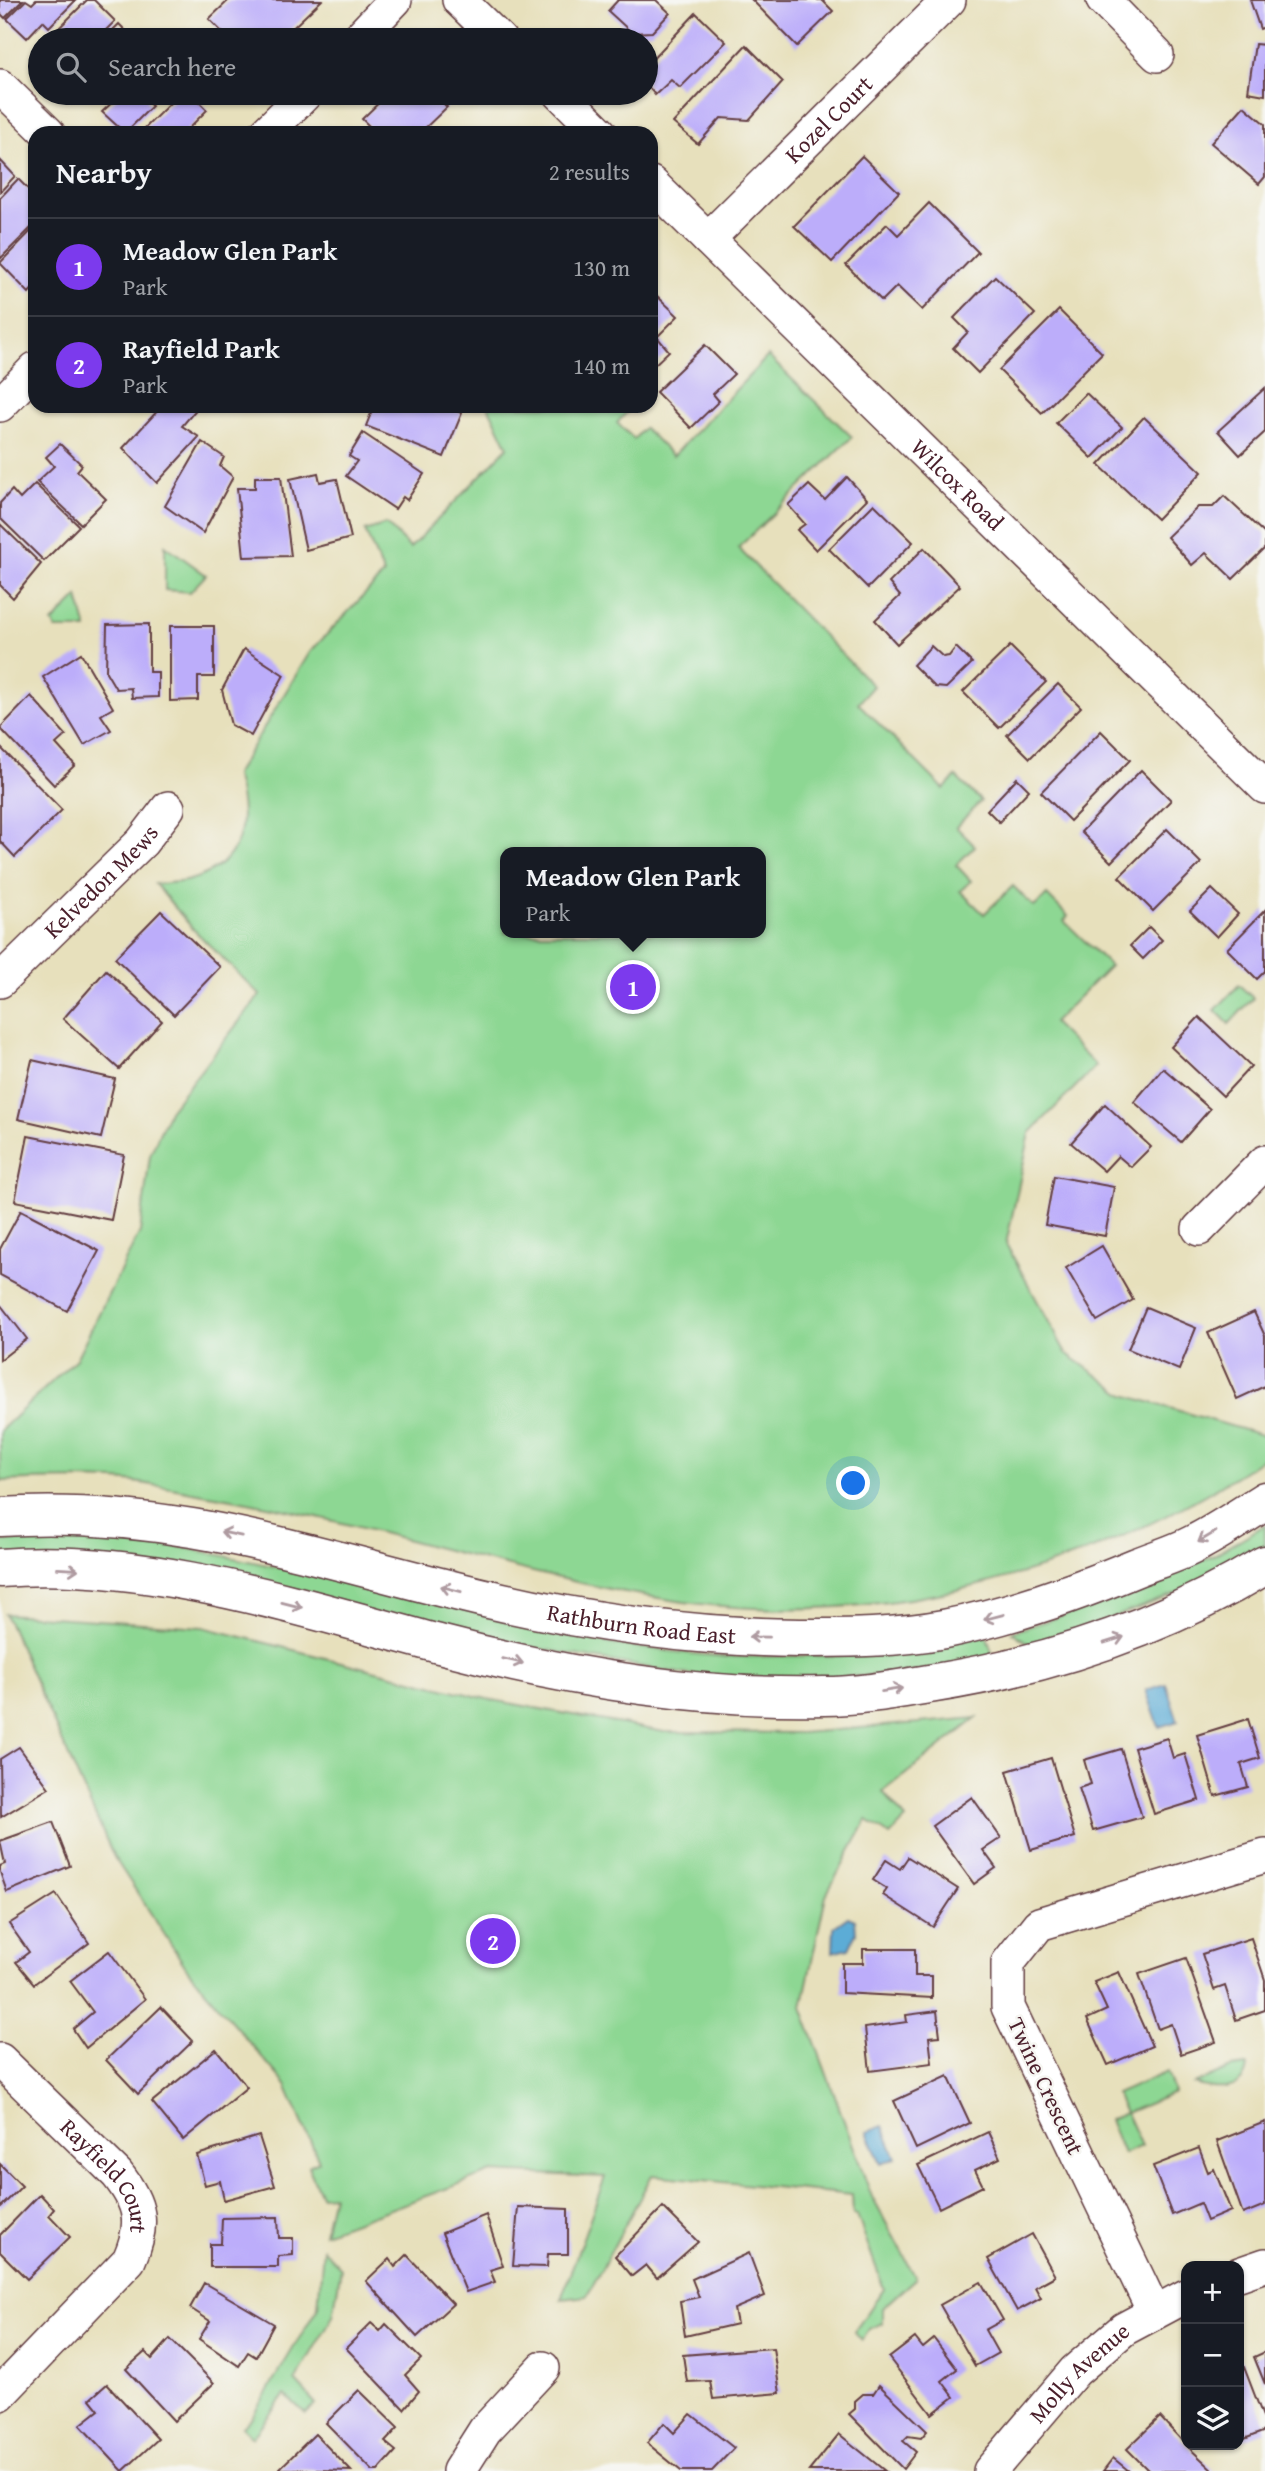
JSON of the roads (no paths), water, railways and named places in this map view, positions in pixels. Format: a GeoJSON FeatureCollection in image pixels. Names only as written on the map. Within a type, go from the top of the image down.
{"type":"FeatureCollection","features":[{"type":"Feature","properties":{"kind":"street"},"geometry":{"type":"LineString","coordinates":[[368,28],[395,0]]}},
{"type":"Feature","properties":{"kind":"street"},"geometry":{"type":"LineString","coordinates":[[459,0],[488,28]]}},
{"type":"Feature","properties":{"kind":"street","name":"Kozel Court"},"geometry":{"type":"LineString","coordinates":[[708,239],[950,0]]}},
{"type":"Feature","properties":{"kind":"street"},"geometry":{"type":"LineString","coordinates":[[1103,0],[1157,55]]}},
{"type":"Feature","properties":{"kind":"street"},"geometry":{"type":"LineString","coordinates":[[0,86],[41,126]]}},
{"type":"Feature","properties":{"kind":"street"},"geometry":{"type":"LineString","coordinates":[[273,126],[294,105]]}},
{"type":"Feature","properties":{"kind":"street"},"geometry":{"type":"LineString","coordinates":[[572,105],[593,126]]}},
{"type":"Feature","properties":{"kind":"street","name":"Wilcox Road"},"geometry":{"type":"LineString","coordinates":[[658,190],[1265,788]]}},
{"type":"Feature","properties":{"kind":"street"},"geometry":{"type":"LineString","coordinates":[[0,405],[28,376]]}},
{"type":"Feature","properties":{"kind":"street","name":"Kelvedon Mews"},"geometry":{"type":"LineString","coordinates":[[0,981],[34,944],[132,852],[168,808]]}},
{"type":"Feature","properties":{"kind":"street"},"geometry":{"type":"LineString","coordinates":[[1199,1229],[1265,1162]]}},
{"type":"Feature","properties":{"kind":"street","name":"Rathburn Road East"},"geometry":{"type":"LineString","coordinates":[[0,1517],[111,1517],[187,1525],[306,1550],[489,1599],[638,1628],[744,1637],[828,1638],[941,1630],[995,1617],[1085,1589],[1196,1544],[1265,1501]]}},
{"type":"Feature","properties":{"kind":"street"},"geometry":{"type":"LineString","coordinates":[[0,1568],[132,1572],[290,1604],[446,1646],[559,1672],[743,1695],[824,1696],[868,1694],[1042,1662],[1126,1636],[1213,1597],[1265,1565]]}},
{"type":"Feature","properties":{"kind":"street","name":"Twine Crescent"},"geometry":{"type":"LineString","coordinates":[[1154,2312],[1009,2007],[1009,1963],[1038,1924],[1265,1856]]}},
{"type":"Feature","properties":{"kind":"street","name":"Rayfield Court"},"geometry":{"type":"LineString","coordinates":[[0,2060],[117,2174],[133,2194],[140,2225],[130,2260],[0,2394]]}},
{"type":"Feature","properties":{"kind":"street"},"geometry":{"type":"LineString","coordinates":[[1244,2272],[1265,2265]]}},
{"type":"Feature","properties":{"kind":"street","name":"Molly Avenue"},"geometry":{"type":"LineString","coordinates":[[990,2471],[1075,2371],[1124,2329],[1181,2298]]}},
{"type":"Feature","properties":{"kind":"street"},"geometry":{"type":"LineString","coordinates":[[459,2471],[485,2430],[543,2368]]}},
{"type":"Feature","properties":{"kind":"water"},"geometry":{"type":"Polygon","coordinates":[[[1166,1684],[1178,1721],[1159,1727],[1146,1690],[1166,1684]]]}},
{"type":"Feature","properties":{"kind":"water"},"geometry":{"type":"Polygon","coordinates":[[[848,1917],[855,1920],[856,1933],[849,1948],[833,1952],[834,1927],[848,1917]]]}},
{"type":"Feature","properties":{"kind":"water"},"geometry":{"type":"Polygon","coordinates":[[[883,2126],[896,2158],[881,2164],[867,2132],[883,2126]]]}},
{"type":"Feature","properties":{"kind":"place","name":"Meadow Glen Park"},"geometry":{"type":"Point","coordinates":[633,987]}},
{"type":"Feature","properties":{"kind":"place","name":"Rayfield Park"},"geometry":{"type":"Point","coordinates":[493,1941]}}]}
